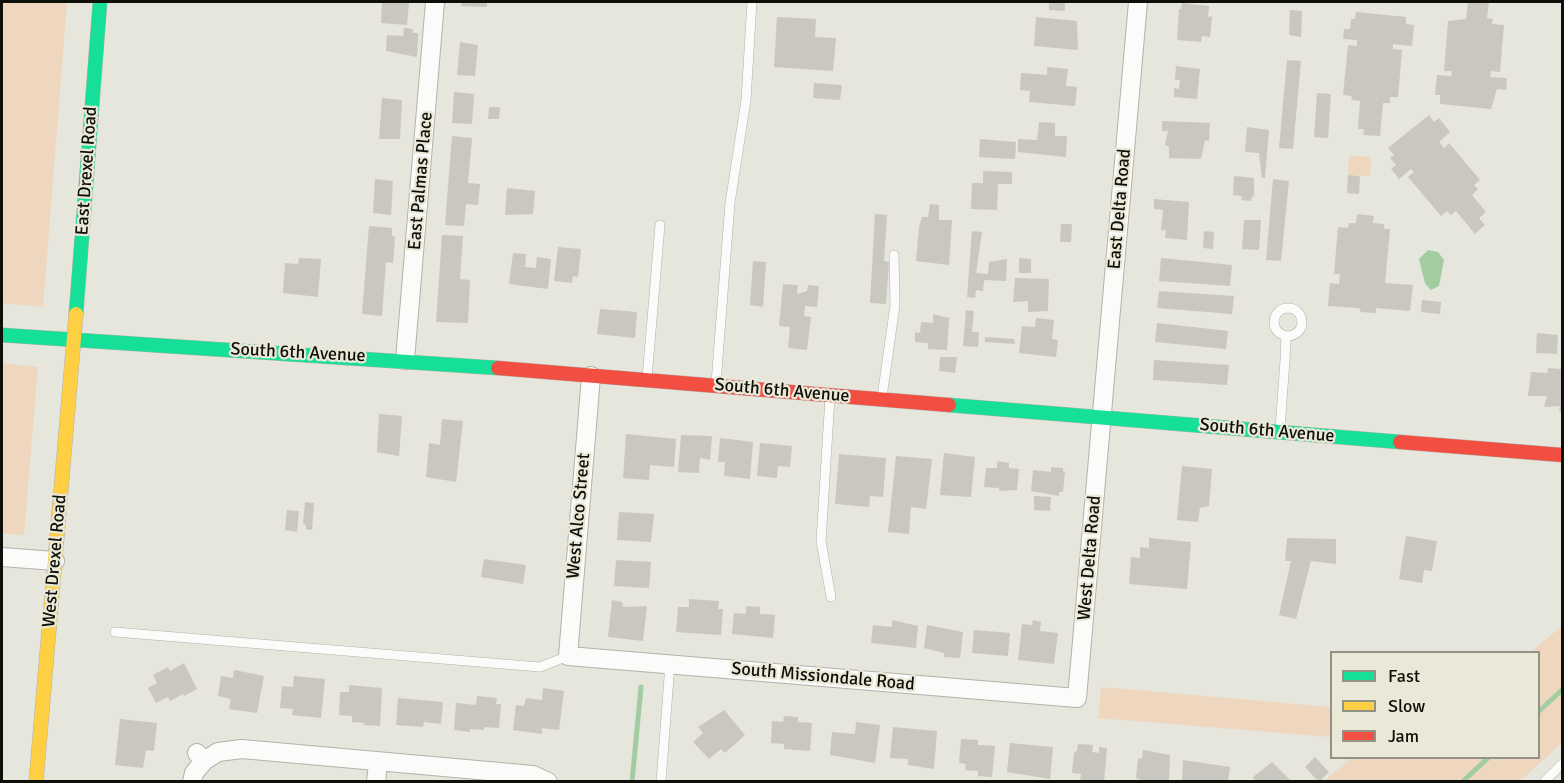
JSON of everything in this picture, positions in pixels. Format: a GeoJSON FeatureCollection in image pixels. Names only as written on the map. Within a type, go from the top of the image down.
{"type":"FeatureCollection","features":[{"type":"Feature","properties":{"kind":"street","name":"East Drexel Road"},"geometry":{"type":"LineString","coordinates":[[74,340],[100,2]]}},
{"type":"Feature","properties":{"kind":"street","name":"East Palmas Place"},"geometry":{"type":"LineString","coordinates":[[405,360],[435,2]]}},
{"type":"Feature","properties":{"kind":"street","name":"East Delta Road"},"geometry":{"type":"LineString","coordinates":[[1103,417],[1138,2]]}},
{"type":"Feature","properties":{"kind":"street","name":"South 6th Avenue"},"geometry":{"type":"LineString","coordinates":[[2,334],[405,360],[1563,455]]}},
{"type":"Feature","properties":{"kind":"street","name":"West Drexel Road"},"geometry":{"type":"LineString","coordinates":[[36,782],[74,340]]}},
{"type":"Feature","properties":{"kind":"street","name":"West Alco Street"},"geometry":{"type":"LineString","coordinates":[[568,656],[591,376]]}},
{"type":"Feature","properties":{"kind":"street","name":"West Delta Road"},"geometry":{"type":"LineString","coordinates":[[1077,698],[1103,417]]}},
{"type":"Feature","properties":{"kind":"street"},"geometry":{"type":"LineString","coordinates":[[2,557],[55,561]]}},
{"type":"Feature","properties":{"kind":"street","name":"South Missiondale Road"},"geometry":{"type":"LineString","coordinates":[[568,656],[1077,698]]}},
{"type":"Feature","properties":{"kind":"street"},"geometry":{"type":"LineString","coordinates":[[192,782],[200,757],[242,749],[378,763],[533,775],[548,782]]}},
{"type":"Feature","properties":{"kind":"street"},"geometry":{"type":"LineString","coordinates":[[376,782],[378,763]]}},
{"type":"Feature","properties":{"kind":"lane"},"geometry":{"type":"LineString","coordinates":[[716,386],[730,203],[746,100],[752,2]]}},
{"type":"Feature","properties":{"kind":"lane"},"geometry":{"type":"LineString","coordinates":[[647,380],[660,225]]}},
{"type":"Feature","properties":{"kind":"lane"},"geometry":{"type":"LineString","coordinates":[[882,399],[895,305],[894,255]]}},
{"type":"Feature","properties":{"kind":"lane"},"geometry":{"type":"LineString","coordinates":[[1280,432],[1286,336]]}},
{"type":"Feature","properties":{"kind":"lane"},"geometry":{"type":"LineString","coordinates":[[830,395],[820,541],[831,597]]}},
{"type":"Feature","properties":{"kind":"lane"},"geometry":{"type":"LineString","coordinates":[[115,632],[540,667],[568,656]]}},
{"type":"Feature","properties":{"kind":"lane"},"geometry":{"type":"LineString","coordinates":[[661,782],[670,664]]}},
{"type":"Feature","properties":{"kind":"lane"},"geometry":{"type":"LineString","coordinates":[[1544,782],[1563,764]]}},
{"type":"Feature","properties":{"kind":"shaded area"},"geometry":{"type":"Polygon","coordinates":[[[2,2],[67,2],[43,307],[2,303],[2,2]]]}},
{"type":"Feature","properties":{"kind":"shaded area"},"geometry":{"type":"Polygon","coordinates":[[[1349,156],[1371,157],[1370,176],[1348,175],[1349,156]]]}},
{"type":"Feature","properties":{"kind":"shaded area"},"geometry":{"type":"Polygon","coordinates":[[[1428,250],[1438,252],[1444,260],[1439,286],[1431,290],[1425,283],[1419,259],[1428,250]]]}},
{"type":"Feature","properties":{"kind":"shaded area"},"geometry":{"type":"Polygon","coordinates":[[[2,363],[38,367],[24,535],[2,533],[2,363]]]}},
{"type":"Feature","properties":{"kind":"shaded area"},"geometry":{"type":"Polygon","coordinates":[[[1562,626],[1562,743],[1520,781],[1324,781],[1350,759],[1540,759],[1540,651],[1532,651],[1562,626]]]}},
{"type":"Feature","properties":{"kind":"shaded area"},"geometry":{"type":"Polygon","coordinates":[[[1101,687],[1330,707],[1330,737],[1098,718],[1101,687]]]}},
{"type":"Feature","properties":{"kind":"building"},"geometry":{"type":"Polygon","coordinates":[[[382,2],[409,2],[407,25],[381,23],[382,2]]]}},
{"type":"Feature","properties":{"kind":"building"},"geometry":{"type":"Polygon","coordinates":[[[462,2],[487,2],[487,7],[461,6],[462,2]]]}},
{"type":"Feature","properties":{"kind":"building"},"geometry":{"type":"Polygon","coordinates":[[[1049,2],[1065,2],[1065,11],[1049,10],[1049,2]]]}},
{"type":"Feature","properties":{"kind":"building"},"geometry":{"type":"Polygon","coordinates":[[[1468,2],[1489,2],[1487,18],[1493,19],[1492,24],[1504,25],[1500,72],[1491,71],[1490,77],[1507,78],[1506,90],[1497,89],[1491,109],[1440,104],[1440,95],[1435,95],[1437,75],[1451,76],[1452,71],[1444,71],[1448,21],[1466,19],[1468,2]]]}},
{"type":"Feature","properties":{"kind":"building"},"geometry":{"type":"Polygon","coordinates":[[[1182,3],[1209,6],[1208,17],[1212,16],[1210,37],[1202,36],[1201,42],[1177,40],[1179,9],[1182,3]]]}},
{"type":"Feature","properties":{"kind":"building"},"geometry":{"type":"Polygon","coordinates":[[[1290,10],[1302,11],[1301,37],[1289,35],[1290,10]]]}},
{"type":"Feature","properties":{"kind":"building"},"geometry":{"type":"Polygon","coordinates":[[[1356,12],[1406,17],[1406,24],[1414,25],[1412,46],[1393,44],[1393,49],[1402,50],[1398,97],[1390,97],[1390,103],[1383,103],[1380,136],[1363,135],[1364,129],[1358,129],[1360,101],[1351,100],[1352,96],[1343,95],[1348,45],[1357,46],[1357,40],[1343,39],[1344,29],[1350,29],[1351,19],[1355,19],[1356,12]]]}},
{"type":"Feature","properties":{"kind":"building"},"geometry":{"type":"Polygon","coordinates":[[[777,17],[816,19],[815,37],[836,38],[833,71],[774,67],[777,17]]]}},
{"type":"Feature","properties":{"kind":"building"},"geometry":{"type":"Polygon","coordinates":[[[1036,17],[1077,21],[1078,50],[1034,46],[1036,17]]]}},
{"type":"Feature","properties":{"kind":"building"},"geometry":{"type":"Polygon","coordinates":[[[404,28],[413,29],[413,33],[418,33],[417,57],[386,51],[387,35],[403,36],[404,28]]]}},
{"type":"Feature","properties":{"kind":"building"},"geometry":{"type":"Polygon","coordinates":[[[460,42],[478,45],[475,76],[457,75],[460,42]]]}},
{"type":"Feature","properties":{"kind":"building"},"geometry":{"type":"Polygon","coordinates":[[[1287,60],[1301,61],[1293,149],[1279,148],[1287,60]]]}},
{"type":"Feature","properties":{"kind":"building"},"geometry":{"type":"Polygon","coordinates":[[[1176,66],[1200,69],[1197,99],[1174,97],[1174,88],[1179,89],[1180,80],[1175,80],[1176,66]]]}},
{"type":"Feature","properties":{"kind":"building"},"geometry":{"type":"Polygon","coordinates":[[[1047,67],[1068,69],[1066,86],[1077,87],[1075,106],[1029,102],[1030,91],[1020,90],[1021,73],[1047,75],[1047,67]]]}},
{"type":"Feature","properties":{"kind":"building"},"geometry":{"type":"Polygon","coordinates":[[[814,83],[842,85],[840,100],[813,98],[814,83]]]}},
{"type":"Feature","properties":{"kind":"building"},"geometry":{"type":"Polygon","coordinates":[[[454,92],[474,94],[472,124],[452,123],[454,92]]]}},
{"type":"Feature","properties":{"kind":"building"},"geometry":{"type":"Polygon","coordinates":[[[1317,93],[1331,94],[1328,138],[1314,137],[1317,93]]]}},
{"type":"Feature","properties":{"kind":"building"},"geometry":{"type":"Polygon","coordinates":[[[382,98],[402,100],[400,139],[379,139],[382,98]]]}},
{"type":"Feature","properties":{"kind":"building"},"geometry":{"type":"Polygon","coordinates":[[[489,107],[500,107],[499,119],[488,119],[489,107]]]}},
{"type":"Feature","properties":{"kind":"building"},"geometry":{"type":"Polygon","coordinates":[[[1429,115],[1434,122],[1439,118],[1450,132],[1439,142],[1444,148],[1449,143],[1480,180],[1474,185],[1478,189],[1472,195],[1486,212],[1479,218],[1485,225],[1475,234],[1456,211],[1451,215],[1447,211],[1441,216],[1408,177],[1414,172],[1411,169],[1399,179],[1391,169],[1396,165],[1390,158],[1394,155],[1388,148],[1429,115]]]}},
{"type":"Feature","properties":{"kind":"building"},"geometry":{"type":"Polygon","coordinates":[[[1162,121],[1210,123],[1209,141],[1205,140],[1201,159],[1169,158],[1169,147],[1165,145],[1168,131],[1162,131],[1162,121]]]}},
{"type":"Feature","properties":{"kind":"building"},"geometry":{"type":"Polygon","coordinates":[[[1039,122],[1055,123],[1055,136],[1067,136],[1066,157],[1018,152],[1018,139],[1037,140],[1039,122]]]}},
{"type":"Feature","properties":{"kind":"building"},"geometry":{"type":"Polygon","coordinates":[[[1247,127],[1269,130],[1265,178],[1262,178],[1259,153],[1245,152],[1247,127]]]}},
{"type":"Feature","properties":{"kind":"building"},"geometry":{"type":"Polygon","coordinates":[[[452,136],[472,138],[468,183],[480,184],[478,205],[466,204],[464,226],[445,225],[452,136]]]}},
{"type":"Feature","properties":{"kind":"building"},"geometry":{"type":"Polygon","coordinates":[[[980,139],[1016,142],[1015,159],[979,157],[980,139]]]}},
{"type":"Feature","properties":{"kind":"building"},"geometry":{"type":"Polygon","coordinates":[[[983,171],[1012,172],[1012,184],[998,184],[997,210],[971,209],[972,183],[983,183],[983,171]]]}},
{"type":"Feature","properties":{"kind":"building"},"geometry":{"type":"Polygon","coordinates":[[[1348,175],[1360,176],[1359,194],[1347,193],[1348,175]]]}},
{"type":"Feature","properties":{"kind":"building"},"geometry":{"type":"Polygon","coordinates":[[[1234,176],[1254,178],[1254,197],[1252,196],[1251,201],[1241,200],[1242,196],[1233,195],[1234,176]]]}},
{"type":"Feature","properties":{"kind":"building"},"geometry":{"type":"Polygon","coordinates":[[[375,179],[393,181],[391,215],[373,213],[375,179]]]}},
{"type":"Feature","properties":{"kind":"building"},"geometry":{"type":"Polygon","coordinates":[[[1273,179],[1289,181],[1281,261],[1266,260],[1273,179]]]}},
{"type":"Feature","properties":{"kind":"building"},"geometry":{"type":"Polygon","coordinates":[[[507,188],[535,191],[533,214],[505,215],[507,188]]]}},
{"type":"Feature","properties":{"kind":"building"},"geometry":{"type":"Polygon","coordinates":[[[1154,199],[1189,202],[1187,240],[1165,238],[1166,230],[1161,230],[1163,210],[1154,209],[1154,199]]]}},
{"type":"Feature","properties":{"kind":"building"},"geometry":{"type":"Polygon","coordinates":[[[930,204],[939,205],[939,220],[952,220],[949,265],[916,261],[919,227],[922,217],[928,217],[930,204]]]}},
{"type":"Feature","properties":{"kind":"building"},"geometry":{"type":"Polygon","coordinates":[[[875,214],[887,215],[884,261],[889,262],[886,304],[870,303],[875,214]]]}},
{"type":"Feature","properties":{"kind":"building"},"geometry":{"type":"Polygon","coordinates":[[[1357,214],[1374,216],[1373,223],[1384,224],[1384,229],[1390,229],[1385,283],[1413,285],[1410,311],[1376,308],[1376,313],[1361,312],[1359,308],[1328,306],[1330,283],[1339,284],[1340,274],[1334,274],[1338,227],[1348,228],[1349,223],[1356,223],[1357,214]]]}},
{"type":"Feature","properties":{"kind":"building"},"geometry":{"type":"Polygon","coordinates":[[[1244,220],[1261,220],[1259,250],[1242,249],[1244,220]]]}},
{"type":"Feature","properties":{"kind":"building"},"geometry":{"type":"Polygon","coordinates":[[[1061,224],[1072,224],[1071,242],[1060,242],[1061,224]]]}},
{"type":"Feature","properties":{"kind":"building"},"geometry":{"type":"Polygon","coordinates":[[[369,226],[392,228],[392,236],[395,237],[393,263],[386,262],[382,316],[362,314],[369,226]]]}},
{"type":"Feature","properties":{"kind":"building"},"geometry":{"type":"Polygon","coordinates":[[[972,231],[982,232],[976,273],[988,274],[989,262],[1007,259],[1006,281],[984,280],[983,291],[976,290],[975,298],[967,297],[972,231]]]}},
{"type":"Feature","properties":{"kind":"building"},"geometry":{"type":"Polygon","coordinates":[[[1204,231],[1214,232],[1213,249],[1203,248],[1204,231]]]}},
{"type":"Feature","properties":{"kind":"building"},"geometry":{"type":"Polygon","coordinates":[[[442,235],[463,236],[460,279],[470,280],[468,323],[436,322],[442,235]]]}},
{"type":"Feature","properties":{"kind":"building"},"geometry":{"type":"Polygon","coordinates":[[[558,247],[581,249],[578,277],[573,276],[572,283],[554,281],[558,247]]]}},
{"type":"Feature","properties":{"kind":"building"},"geometry":{"type":"Polygon","coordinates":[[[513,253],[526,254],[525,267],[536,268],[537,257],[551,259],[548,289],[509,284],[513,253]]]}},
{"type":"Feature","properties":{"kind":"building"},"geometry":{"type":"Polygon","coordinates":[[[299,258],[321,259],[318,297],[283,293],[285,263],[298,264],[299,258]]]}},
{"type":"Feature","properties":{"kind":"building"},"geometry":{"type":"Polygon","coordinates":[[[1019,258],[1031,259],[1031,273],[1019,273],[1019,258]]]}},
{"type":"Feature","properties":{"kind":"building"},"geometry":{"type":"Polygon","coordinates":[[[1161,258],[1232,265],[1230,286],[1159,281],[1161,258]]]}},
{"type":"Feature","properties":{"kind":"building"},"geometry":{"type":"Polygon","coordinates":[[[753,261],[766,262],[763,307],[750,305],[753,261]]]}},
{"type":"Feature","properties":{"kind":"building"},"geometry":{"type":"Polygon","coordinates":[[[1015,278],[1049,279],[1048,311],[1028,312],[1028,301],[1013,302],[1015,278]]]}},
{"type":"Feature","properties":{"kind":"building"},"geometry":{"type":"Polygon","coordinates":[[[783,284],[798,285],[797,294],[807,291],[808,285],[819,286],[817,307],[805,306],[804,316],[811,317],[807,350],[788,348],[790,327],[779,326],[783,284]]]}},
{"type":"Feature","properties":{"kind":"building"},"geometry":{"type":"Polygon","coordinates":[[[1159,291],[1234,296],[1232,314],[1157,308],[1159,291]]]}},
{"type":"Feature","properties":{"kind":"building"},"geometry":{"type":"Polygon","coordinates":[[[1422,300],[1441,302],[1440,314],[1421,312],[1422,300]]]}},
{"type":"Feature","properties":{"kind":"building"},"geometry":{"type":"Polygon","coordinates":[[[600,309],[637,312],[635,338],[597,334],[600,309]]]}},
{"type":"Feature","properties":{"kind":"building"},"geometry":{"type":"Polygon","coordinates":[[[966,310],[974,311],[972,332],[979,332],[978,347],[963,346],[966,310]]]}},
{"type":"Feature","properties":{"kind":"building"},"geometry":{"type":"Polygon","coordinates":[[[933,314],[949,318],[947,350],[928,349],[928,343],[915,342],[915,332],[920,333],[921,322],[933,323],[933,314]]]}},
{"type":"Feature","properties":{"kind":"building"},"geometry":{"type":"Polygon","coordinates":[[[1036,318],[1054,320],[1052,339],[1058,340],[1056,357],[1019,353],[1022,326],[1035,327],[1036,318]]]}},
{"type":"Feature","properties":{"kind":"building"},"geometry":{"type":"Polygon","coordinates":[[[1157,323],[1228,331],[1226,349],[1155,342],[1157,323]]]}},
{"type":"Feature","properties":{"kind":"building"},"geometry":{"type":"Polygon","coordinates":[[[1537,333],[1558,335],[1557,354],[1536,353],[1537,333]]]}},
{"type":"Feature","properties":{"kind":"building"},"geometry":{"type":"Polygon","coordinates":[[[985,337],[1014,339],[1015,344],[985,342],[985,337]]]}},
{"type":"Feature","properties":{"kind":"building"},"geometry":{"type":"Polygon","coordinates":[[[940,357],[957,357],[955,373],[939,371],[940,357]]]}},
{"type":"Feature","properties":{"kind":"building"},"geometry":{"type":"Polygon","coordinates":[[[1154,360],[1229,365],[1227,385],[1153,380],[1154,360]]]}},
{"type":"Feature","properties":{"kind":"building"},"geometry":{"type":"Polygon","coordinates":[[[1548,368],[1562,369],[1562,413],[1559,412],[1560,406],[1544,407],[1547,396],[1528,396],[1531,372],[1547,373],[1548,368]]]}},
{"type":"Feature","properties":{"kind":"building"},"geometry":{"type":"Polygon","coordinates":[[[379,414],[402,416],[399,456],[377,452],[379,414]]]}},
{"type":"Feature","properties":{"kind":"building"},"geometry":{"type":"Polygon","coordinates":[[[442,419],[463,421],[456,482],[426,477],[429,443],[440,445],[442,419]]]}},
{"type":"Feature","properties":{"kind":"building"},"geometry":{"type":"Polygon","coordinates":[[[626,434],[676,439],[674,467],[650,465],[649,480],[623,478],[626,434]]]}},
{"type":"Feature","properties":{"kind":"building"},"geometry":{"type":"Polygon","coordinates":[[[681,435],[712,436],[710,460],[700,458],[699,473],[678,472],[681,435]]]}},
{"type":"Feature","properties":{"kind":"building"},"geometry":{"type":"Polygon","coordinates":[[[720,438],[753,442],[750,479],[724,476],[725,462],[718,462],[720,438]]]}},
{"type":"Feature","properties":{"kind":"building"},"geometry":{"type":"Polygon","coordinates":[[[760,443],[792,446],[790,467],[778,466],[777,478],[757,476],[760,443]]]}},
{"type":"Feature","properties":{"kind":"building"},"geometry":{"type":"Polygon","coordinates":[[[944,453],[975,457],[971,497],[940,495],[944,453]]]}},
{"type":"Feature","properties":{"kind":"building"},"geometry":{"type":"Polygon","coordinates":[[[839,454],[886,458],[883,497],[870,496],[869,507],[835,504],[839,454]]]}},
{"type":"Feature","properties":{"kind":"building"},"geometry":{"type":"Polygon","coordinates":[[[896,456],[932,459],[926,509],[911,507],[909,534],[888,532],[896,456]]]}},
{"type":"Feature","properties":{"kind":"building"},"geometry":{"type":"Polygon","coordinates":[[[997,461],[1009,463],[1009,468],[1019,469],[1017,490],[999,491],[999,488],[984,487],[986,468],[997,468],[997,461]]]}},
{"type":"Feature","properties":{"kind":"building"},"geometry":{"type":"Polygon","coordinates":[[[1182,466],[1212,469],[1209,506],[1200,508],[1198,522],[1177,520],[1182,466]]]}},
{"type":"Feature","properties":{"kind":"building"},"geometry":{"type":"Polygon","coordinates":[[[1051,467],[1063,468],[1065,472],[1063,492],[1059,492],[1059,496],[1031,491],[1033,470],[1051,472],[1051,467]]]}},
{"type":"Feature","properties":{"kind":"building"},"geometry":{"type":"Polygon","coordinates":[[[1034,496],[1051,497],[1050,511],[1034,510],[1034,496]]]}},
{"type":"Feature","properties":{"kind":"building"},"geometry":{"type":"Polygon","coordinates":[[[305,502],[314,503],[312,530],[306,529],[306,525],[303,524],[305,502]]]}},
{"type":"Feature","properties":{"kind":"building"},"geometry":{"type":"Polygon","coordinates":[[[287,510],[299,511],[297,532],[285,530],[287,510]]]}},
{"type":"Feature","properties":{"kind":"building"},"geometry":{"type":"Polygon","coordinates":[[[619,512],[654,514],[651,542],[617,540],[619,512]]]}},
{"type":"Feature","properties":{"kind":"building"},"geometry":{"type":"Polygon","coordinates":[[[1406,536],[1437,541],[1432,571],[1424,570],[1422,583],[1399,579],[1406,536]]]}},
{"type":"Feature","properties":{"kind":"building"},"geometry":{"type":"Polygon","coordinates":[[[1149,538],[1191,542],[1187,589],[1129,584],[1131,557],[1140,558],[1140,547],[1149,548],[1149,538]]]}},
{"type":"Feature","properties":{"kind":"building"},"geometry":{"type":"Polygon","coordinates":[[[1287,538],[1336,539],[1336,564],[1311,561],[1296,619],[1279,615],[1291,561],[1285,561],[1287,538]]]}},
{"type":"Feature","properties":{"kind":"building"},"geometry":{"type":"Polygon","coordinates":[[[484,559],[526,565],[523,584],[481,577],[484,559]]]}},
{"type":"Feature","properties":{"kind":"building"},"geometry":{"type":"Polygon","coordinates":[[[616,560],[651,562],[649,588],[614,586],[616,560]]]}},
{"type":"Feature","properties":{"kind":"building"},"geometry":{"type":"Polygon","coordinates":[[[689,599],[719,601],[718,609],[723,609],[721,635],[676,632],[678,607],[689,607],[689,599]]]}},
{"type":"Feature","properties":{"kind":"building"},"geometry":{"type":"Polygon","coordinates":[[[612,600],[622,602],[623,607],[647,606],[643,641],[608,637],[612,600]]]}},
{"type":"Feature","properties":{"kind":"building"},"geometry":{"type":"Polygon","coordinates":[[[746,606],[760,607],[760,614],[775,615],[773,638],[732,634],[734,613],[746,614],[746,606]]]}},
{"type":"Feature","properties":{"kind":"building"},"geometry":{"type":"Polygon","coordinates":[[[892,620],[918,626],[916,648],[871,643],[873,625],[892,627],[892,620]]]}},
{"type":"Feature","properties":{"kind":"building"},"geometry":{"type":"Polygon","coordinates":[[[1033,620],[1041,622],[1040,631],[1058,633],[1054,664],[1018,660],[1022,624],[1032,625],[1033,620]]]}},
{"type":"Feature","properties":{"kind":"building"},"geometry":{"type":"Polygon","coordinates":[[[927,625],[963,632],[960,658],[944,657],[944,653],[924,648],[927,625]]]}},
{"type":"Feature","properties":{"kind":"building"},"geometry":{"type":"Polygon","coordinates":[[[974,630],[1010,633],[1008,656],[972,653],[974,630]]]}},
{"type":"Feature","properties":{"kind":"building"},"geometry":{"type":"Polygon","coordinates":[[[184,663],[197,689],[170,701],[168,697],[156,703],[148,688],[157,683],[153,675],[168,667],[170,671],[184,663]]]}},
{"type":"Feature","properties":{"kind":"building"},"geometry":{"type":"Polygon","coordinates":[[[234,670],[264,676],[257,713],[229,709],[231,699],[218,696],[221,676],[233,678],[234,670]]]}},
{"type":"Feature","properties":{"kind":"building"},"geometry":{"type":"Polygon","coordinates":[[[294,676],[325,679],[321,718],[292,715],[293,709],[280,708],[282,686],[293,687],[294,676]]]}},
{"type":"Feature","properties":{"kind":"building"},"geometry":{"type":"Polygon","coordinates":[[[349,685],[382,688],[380,726],[352,722],[352,716],[339,715],[340,692],[349,692],[349,685]]]}},
{"type":"Feature","properties":{"kind":"building"},"geometry":{"type":"Polygon","coordinates":[[[543,688],[564,691],[559,730],[542,728],[542,734],[513,730],[516,705],[524,706],[526,698],[542,700],[543,688]]]}},
{"type":"Feature","properties":{"kind":"building"},"geometry":{"type":"Polygon","coordinates":[[[477,696],[497,698],[496,704],[501,704],[499,728],[484,727],[484,730],[470,729],[470,732],[454,730],[456,703],[476,705],[477,696]]]}},
{"type":"Feature","properties":{"kind":"building"},"geometry":{"type":"Polygon","coordinates":[[[398,698],[443,702],[441,724],[424,722],[423,727],[396,725],[398,698]]]}},
{"type":"Feature","properties":{"kind":"building"},"geometry":{"type":"Polygon","coordinates":[[[724,710],[745,735],[725,753],[721,749],[709,759],[693,742],[703,733],[698,727],[724,710]]]}},
{"type":"Feature","properties":{"kind":"building"},"geometry":{"type":"Polygon","coordinates":[[[784,716],[798,717],[798,722],[812,723],[810,751],[784,749],[784,744],[771,743],[772,721],[783,722],[784,716]]]}},
{"type":"Feature","properties":{"kind":"building"},"geometry":{"type":"Polygon","coordinates":[[[120,719],[157,723],[154,751],[146,750],[143,768],[115,765],[120,719]]]}},
{"type":"Feature","properties":{"kind":"building"},"geometry":{"type":"Polygon","coordinates":[[[856,722],[880,725],[875,763],[830,755],[832,732],[855,734],[856,722]]]}},
{"type":"Feature","properties":{"kind":"building"},"geometry":{"type":"Polygon","coordinates":[[[893,727],[937,731],[934,769],[908,765],[908,759],[890,758],[893,727]]]}},
{"type":"Feature","properties":{"kind":"building"},"geometry":{"type":"Polygon","coordinates":[[[961,739],[978,740],[978,745],[995,746],[992,777],[978,776],[978,771],[965,770],[966,764],[959,763],[961,739]]]}},
{"type":"Feature","properties":{"kind":"building"},"geometry":{"type":"Polygon","coordinates":[[[1010,743],[1053,747],[1050,779],[1007,772],[1010,743]]]}},
{"type":"Feature","properties":{"kind":"building"},"geometry":{"type":"Polygon","coordinates":[[[1078,744],[1093,745],[1092,752],[1099,753],[1099,747],[1107,748],[1104,782],[1080,780],[1081,774],[1072,773],[1074,752],[1077,751],[1078,744]]]}},
{"type":"Feature","properties":{"kind":"building"},"geometry":{"type":"Polygon","coordinates":[[[1143,750],[1170,755],[1169,782],[1145,782],[1136,778],[1138,759],[1142,758],[1143,750]]]}},
{"type":"Feature","properties":{"kind":"building"},"geometry":{"type":"Polygon","coordinates":[[[1315,757],[1329,772],[1319,782],[1305,767],[1315,757]]]}},
{"type":"Feature","properties":{"kind":"building"},"geometry":{"type":"Polygon","coordinates":[[[1183,760],[1230,767],[1228,782],[1182,782],[1183,760]]]}},
{"type":"Feature","properties":{"kind":"building"},"geometry":{"type":"Polygon","coordinates":[[[1272,762],[1290,780],[1256,782],[1253,777],[1272,762]]]}},
{"type":"Feature","properties":{"kind":"waterway"},"geometry":{"type":"LineString","coordinates":[[632,782],[641,687]]}},
{"type":"Feature","properties":{"kind":"waterway"},"geometry":{"type":"LineString","coordinates":[[1540,710],[1562,690]]}},
{"type":"Feature","properties":{"kind":"waterway"},"geometry":{"type":"LineString","coordinates":[[1462,782],[1487,759]]}},
{"type":"Feature","properties":{"kind":"traffic: fast"},"geometry":{"type":"LineString","coordinates":[[76,314],[100,2]]}},
{"type":"Feature","properties":{"kind":"traffic: fast"},"geometry":{"type":"LineString","coordinates":[[2,335],[498,368]]}},
{"type":"Feature","properties":{"kind":"traffic: fast"},"geometry":{"type":"LineString","coordinates":[[949,405],[1400,442]]}},
{"type":"Feature","properties":{"kind":"traffic: slow"},"geometry":{"type":"LineString","coordinates":[[36,782],[76,314]]}},
{"type":"Feature","properties":{"kind":"traffic: jam"},"geometry":{"type":"LineString","coordinates":[[498,368],[949,405]]}},
{"type":"Feature","properties":{"kind":"traffic: jam"},"geometry":{"type":"LineString","coordinates":[[1400,442],[1562,455]]}}]}
